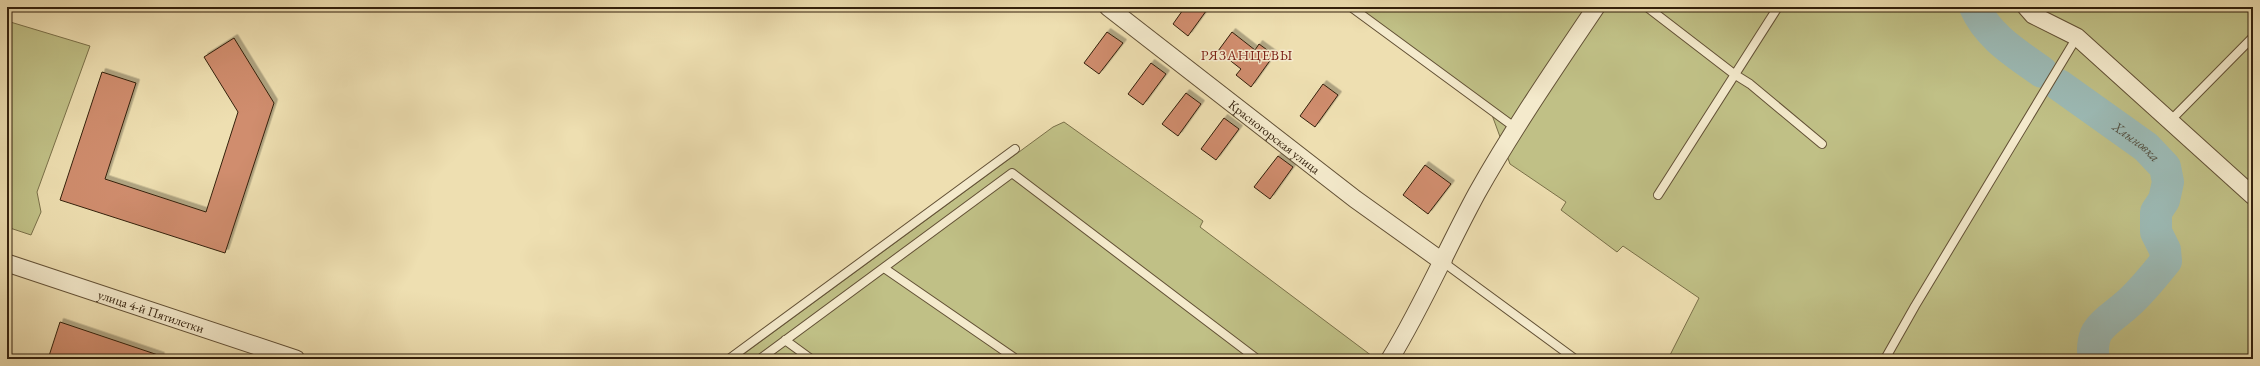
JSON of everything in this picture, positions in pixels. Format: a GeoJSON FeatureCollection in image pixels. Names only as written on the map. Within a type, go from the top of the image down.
{"type":"FeatureCollection","features":[{"type":"Feature","properties":{"kind":"street","name":"Красногорская улица"},"geometry":{"type":"LineString","coordinates":[[1108,7],[1355,199],[1443,262]]}},
{"type":"Feature","properties":{"kind":"street"},"geometry":{"type":"LineString","coordinates":[[1390,359],[1413,321],[1478,193],[1517,129],[1596,7]]}},
{"type":"Feature","properties":{"kind":"street"},"geometry":{"type":"LineString","coordinates":[[2034,10],[2077,37],[2253,196]]}},
{"type":"Feature","properties":{"kind":"street","name":"улица 4-й Пятилетки"},"geometry":{"type":"LineString","coordinates":[[7,263],[296,359]]}},
{"type":"Feature","properties":{"kind":"lane"},"geometry":{"type":"LineString","coordinates":[[1351,7],[1517,129]]}},
{"type":"Feature","properties":{"kind":"lane"},"geometry":{"type":"LineString","coordinates":[[1647,7],[1734,74],[1750,84],[1822,144]]}},
{"type":"Feature","properties":{"kind":"lane"},"geometry":{"type":"LineString","coordinates":[[1658,195],[1778,7]]}},
{"type":"Feature","properties":{"kind":"lane"},"geometry":{"type":"LineString","coordinates":[[1885,359],[1919,299],[2077,37]]}},
{"type":"Feature","properties":{"kind":"lane"},"geometry":{"type":"LineString","coordinates":[[2170,121],[2253,37]]}},
{"type":"Feature","properties":{"kind":"lane"},"geometry":{"type":"LineString","coordinates":[[729,359],[1015,149]]}},
{"type":"Feature","properties":{"kind":"lane"},"geometry":{"type":"LineString","coordinates":[[760,359],[1012,173],[1257,359]]}},
{"type":"Feature","properties":{"kind":"lane"},"geometry":{"type":"LineString","coordinates":[[1443,262],[1575,359]]}},
{"type":"Feature","properties":{"kind":"lane"},"geometry":{"type":"LineString","coordinates":[[884,268],[1016,359]]}},
{"type":"Feature","properties":{"kind":"lane"},"geometry":{"type":"LineString","coordinates":[[785,340],[811,359]]}},
{"type":"Feature","properties":{"kind":"green space"},"geometry":{"type":"Polygon","coordinates":[[[1344,7],[2253,7],[2253,359],[1668,359],[1699,298],[1623,246],[1617,252],[1561,210],[1566,202],[1510,164],[1492,115],[1344,7]]]}},
{"type":"Feature","properties":{"kind":"green space"},"geometry":{"type":"Polygon","coordinates":[[[7,21],[90,46],[37,192],[41,212],[31,235],[7,227],[7,21]]]}},
{"type":"Feature","properties":{"kind":"green space"},"geometry":{"type":"Polygon","coordinates":[[[1064,122],[1203,221],[1200,227],[1376,359],[737,359],[1053,127],[1064,122]]]}},
{"type":"Feature","properties":{"kind":"building"},"geometry":{"type":"Polygon","coordinates":[[[1185,7],[1209,7],[1188,36],[1173,24],[1185,7]]]}},
{"type":"Feature","properties":{"kind":"building"},"geometry":{"type":"Polygon","coordinates":[[[1107,32],[1123,43],[1099,74],[1084,63],[1107,32]]]}},
{"type":"Feature","properties":{"kind":"building"},"geometry":{"type":"Polygon","coordinates":[[[1232,32],[1255,50],[1259,44],[1274,55],[1251,87],[1236,75],[1241,69],[1218,51],[1232,32]]]}},
{"type":"Feature","properties":{"kind":"building"},"geometry":{"type":"Polygon","coordinates":[[[234,38],[274,103],[225,253],[60,200],[102,72],[136,83],[105,179],[206,212],[238,112],[204,57],[234,38]]]}},
{"type":"Feature","properties":{"kind":"building"},"geometry":{"type":"Polygon","coordinates":[[[1151,63],[1166,74],[1143,105],[1128,94],[1151,63]]]}},
{"type":"Feature","properties":{"kind":"building"},"geometry":{"type":"Polygon","coordinates":[[[1323,84],[1338,95],[1315,127],[1300,116],[1323,84]]]}},
{"type":"Feature","properties":{"kind":"building"},"geometry":{"type":"Polygon","coordinates":[[[1186,93],[1201,104],[1178,136],[1162,124],[1186,93]]]}},
{"type":"Feature","properties":{"kind":"building"},"geometry":{"type":"Polygon","coordinates":[[[1224,118],[1239,129],[1216,160],[1201,149],[1224,118]]]}},
{"type":"Feature","properties":{"kind":"building"},"geometry":{"type":"Polygon","coordinates":[[[1278,156],[1293,167],[1270,199],[1254,187],[1278,156]]]}},
{"type":"Feature","properties":{"kind":"building"},"geometry":{"type":"Polygon","coordinates":[[[1425,165],[1451,184],[1428,214],[1403,195],[1425,165]]]}},
{"type":"Feature","properties":{"kind":"building"},"geometry":{"type":"Polygon","coordinates":[[[60,322],[161,356],[160,359],[48,359],[60,322]]]}},
{"type":"Feature","properties":{"kind":"waterway","name":"Хлыновка"},"geometry":{"type":"LineString","coordinates":[[1975,7],[1987,27],[1995,36],[2042,72]]}},
{"type":"Feature","properties":{"kind":"waterway","name":"Хлыновка"},"geometry":{"type":"LineString","coordinates":[[2059,85],[2146,147],[2165,167],[2168,182],[2164,200],[2156,212],[2156,232],[2165,250],[2166,261],[2135,297],[2106,321],[2097,332],[2094,342],[2094,359]]}},
{"type":"Feature","properties":{"kind":"district","name":"РЯЗАНЦЕВЫ"},"geometry":{"type":"Point","coordinates":[1247,55]}}]}
